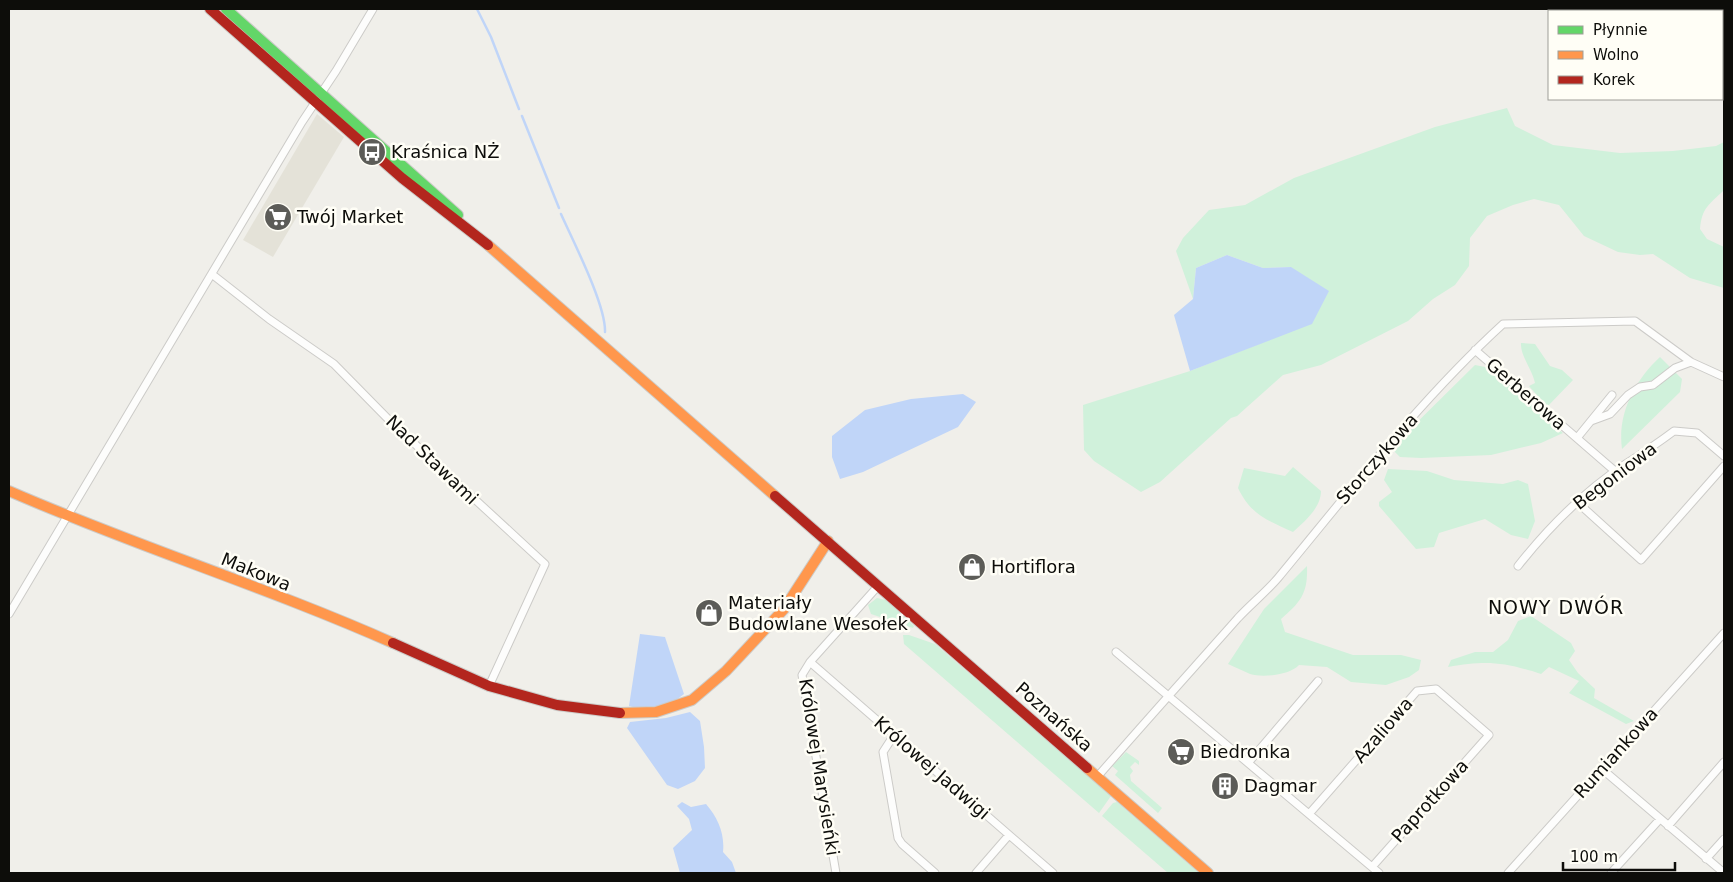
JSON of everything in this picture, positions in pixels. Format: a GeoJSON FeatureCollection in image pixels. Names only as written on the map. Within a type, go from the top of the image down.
{"type":"FeatureCollection","features":[{"type":"Feature","properties":{"kind":"main road"},"geometry":{"type":"LineString","coordinates":[[210,9],[402,178],[472,231]]}},
{"type":"Feature","properties":{"kind":"main road"},"geometry":{"type":"LineString","coordinates":[[226,9],[414,174],[461,218],[472,231]]}},
{"type":"Feature","properties":{"kind":"main road","name":"Poznańska"},"geometry":{"type":"LineString","coordinates":[[472,231],[1208,873]]}},
{"type":"Feature","properties":{"kind":"main road","name":"Makowa"},"geometry":{"type":"LineString","coordinates":[[9,491],[69,517],[388,641],[488,686],[557,705],[627,714],[656,712],[692,700],[726,671],[784,609],[828,541]]}},
{"type":"Feature","properties":{"kind":"street"},"geometry":{"type":"LineString","coordinates":[[9,614],[69,517],[321,92],[336,72],[373,9]]}},
{"type":"Feature","properties":{"kind":"street","name":"Nad Stawami"},"geometry":{"type":"LineString","coordinates":[[213,274],[269,319],[334,364],[391,422],[545,564],[488,686]]}},
{"type":"Feature","properties":{"kind":"street","name":"Storczykowa"},"geometry":{"type":"LineString","coordinates":[[1098,776],[1240,616],[1277,580],[1316,529],[1385,449],[1475,350],[1504,324],[1634,321],[1691,362],[1724,377]]}},
{"type":"Feature","properties":{"kind":"street","name":"Gerberowa"},"geometry":{"type":"LineString","coordinates":[[1475,350],[1616,472]]}},
{"type":"Feature","properties":{"kind":"street"},"geometry":{"type":"LineString","coordinates":[[1591,421],[1610,414],[1628,395],[1640,387],[1653,385],[1675,368],[1691,362]]}},
{"type":"Feature","properties":{"kind":"street","name":"Gerberowa"},"geometry":{"type":"LineString","coordinates":[[1577,438],[1612,395]]}},
{"type":"Feature","properties":{"kind":"street","name":"Begoniowa"},"geometry":{"type":"LineString","coordinates":[[1518,566],[1577,502],[1674,431],[1697,433],[1724,456]]}},
{"type":"Feature","properties":{"kind":"street"},"geometry":{"type":"LineString","coordinates":[[1577,502],[1641,560],[1724,466]]}},
{"type":"Feature","properties":{"kind":"street"},"geometry":{"type":"LineString","coordinates":[[810,662],[879,585]]}},
{"type":"Feature","properties":{"kind":"street","name":"Rumiankowa"},"geometry":{"type":"LineString","coordinates":[[1508,873],[1724,633]]}},
{"type":"Feature","properties":{"kind":"street"},"geometry":{"type":"LineString","coordinates":[[1116,652],[1379,873]]}},
{"type":"Feature","properties":{"kind":"street","name":"Królowej Jadwigi"},"geometry":{"type":"LineString","coordinates":[[810,662],[1053,873]]}},
{"type":"Feature","properties":{"kind":"street","name":"Królowej Marysieńki"},"geometry":{"type":"LineString","coordinates":[[810,662],[804,671],[802,680],[836,873]]}},
{"type":"Feature","properties":{"kind":"street"},"geometry":{"type":"LineString","coordinates":[[1248,763],[1318,680]]}},
{"type":"Feature","properties":{"kind":"street","name":"Azaliowa"},"geometry":{"type":"LineString","coordinates":[[1309,814],[1417,691],[1436,689],[1489,736]]}},
{"type":"Feature","properties":{"kind":"street"},"geometry":{"type":"LineString","coordinates":[[894,735],[883,752],[898,838],[902,844],[935,873]]}},
{"type":"Feature","properties":{"kind":"street","name":"Paprotkowa"},"geometry":{"type":"LineString","coordinates":[[1372,867],[1489,736]]}},
{"type":"Feature","properties":{"kind":"street"},"geometry":{"type":"LineString","coordinates":[[1668,826],[1724,762]]}},
{"type":"Feature","properties":{"kind":"street"},"geometry":{"type":"LineString","coordinates":[[1602,769],[1724,873]]}},
{"type":"Feature","properties":{"kind":"street"},"geometry":{"type":"LineString","coordinates":[[1611,873],[1660,819]]}},
{"type":"Feature","properties":{"kind":"street"},"geometry":{"type":"LineString","coordinates":[[976,873],[1009,835]]}},
{"type":"Feature","properties":{"kind":"street"},"geometry":{"type":"LineString","coordinates":[[1706,859],[1724,839]]}},
{"type":"Feature","properties":{"kind":"shaded area"},"geometry":{"type":"Polygon","coordinates":[[[317,114],[344,137],[273,257],[243,240],[317,114]]]}},
{"type":"Feature","properties":{"kind":"green space"},"geometry":{"type":"Polygon","coordinates":[[[1507,108],[1515,126],[1553,145],[1620,153],[1673,151],[1716,146],[1724,142],[1724,190],[1710,203],[1705,211],[1702,216],[1700,229],[1707,239],[1724,247],[1724,288],[1690,278],[1653,254],[1640,255],[1618,252],[1584,236],[1559,205],[1534,199],[1513,205],[1487,216],[1470,238],[1469,266],[1455,285],[1433,299],[1408,321],[1321,365],[1283,375],[1237,416],[1231,418],[1160,482],[1141,492],[1094,461],[1084,450],[1083,405],[1190,371],[1312,323],[1291,267],[1263,268],[1227,255],[1196,268],[1193,299],[1176,251],[1183,238],[1209,210],[1245,205],[1294,178],[1435,127],[1507,108]]]}},
{"type":"Feature","properties":{"kind":"green space"},"geometry":{"type":"Polygon","coordinates":[[[1521,343],[1535,344],[1550,366],[1562,370],[1573,380],[1547,407],[1529,386],[1535,383],[1522,352],[1521,343]]]}},
{"type":"Feature","properties":{"kind":"green space"},"geometry":{"type":"Polygon","coordinates":[[[1660,357],[1682,379],[1680,392],[1622,449],[1622,423],[1630,398],[1643,376],[1660,357]]]}},
{"type":"Feature","properties":{"kind":"green space"},"geometry":{"type":"Polygon","coordinates":[[[1475,365],[1490,368],[1563,433],[1541,443],[1491,455],[1400,457],[1391,448],[1475,365]]]}},
{"type":"Feature","properties":{"kind":"green space"},"geometry":{"type":"Polygon","coordinates":[[[1293,467],[1321,491],[1315,509],[1293,532],[1254,511],[1238,488],[1244,468],[1285,476],[1293,467]]]}},
{"type":"Feature","properties":{"kind":"green space"},"geometry":{"type":"Polygon","coordinates":[[[1388,469],[1427,471],[1454,480],[1503,484],[1518,480],[1528,484],[1535,521],[1528,539],[1511,535],[1485,519],[1439,533],[1434,547],[1416,549],[1379,506],[1379,502],[1392,492],[1384,480],[1388,469]]]}},
{"type":"Feature","properties":{"kind":"green space"},"geometry":{"type":"Polygon","coordinates":[[[1307,566],[1306,583],[1302,596],[1294,607],[1281,619],[1285,632],[1353,655],[1401,655],[1421,660],[1419,670],[1409,677],[1386,685],[1351,682],[1327,667],[1299,665],[1283,673],[1262,676],[1250,674],[1228,664],[1264,609],[1307,566]]]}},
{"type":"Feature","properties":{"kind":"green space"},"geometry":{"type":"Polygon","coordinates":[[[877,598],[886,600],[914,626],[913,628],[871,614],[868,605],[877,598]]]}},
{"type":"Feature","properties":{"kind":"green space"},"geometry":{"type":"Polygon","coordinates":[[[1531,616],[1571,643],[1575,651],[1569,660],[1578,673],[1595,689],[1594,698],[1634,721],[1626,724],[1569,693],[1579,681],[1549,667],[1541,674],[1495,663],[1474,663],[1448,667],[1451,660],[1475,652],[1493,652],[1508,640],[1518,621],[1531,616]]]}},
{"type":"Feature","properties":{"kind":"green space"},"geometry":{"type":"Polygon","coordinates":[[[903,635],[909,635],[935,644],[1111,796],[1099,813],[904,644],[903,635]]]}},
{"type":"Feature","properties":{"kind":"green space"},"geometry":{"type":"Polygon","coordinates":[[[1126,752],[1139,761],[1139,765],[1135,762],[1130,767],[1133,771],[1130,775],[1131,781],[1162,808],[1158,813],[1115,775],[1118,771],[1112,766],[1126,752]]]}},
{"type":"Feature","properties":{"kind":"green space"},"geometry":{"type":"Polygon","coordinates":[[[1117,802],[1199,873],[1168,873],[1102,816],[1113,803],[1117,802]]]}},
{"type":"Feature","properties":{"kind":"water"},"geometry":{"type":"Polygon","coordinates":[[[1227,255],[1263,268],[1291,267],[1329,291],[1312,324],[1190,371],[1174,315],[1193,299],[1196,268],[1227,255]]]}},
{"type":"Feature","properties":{"kind":"water"},"geometry":{"type":"Polygon","coordinates":[[[963,394],[976,402],[958,427],[863,472],[840,479],[832,457],[832,436],[865,410],[911,399],[963,394]]]}},
{"type":"Feature","properties":{"kind":"water"},"geometry":{"type":"Polygon","coordinates":[[[640,634],[665,637],[684,694],[665,705],[651,708],[629,706],[640,634]]]}},
{"type":"Feature","properties":{"kind":"water"},"geometry":{"type":"Polygon","coordinates":[[[690,712],[700,721],[705,768],[695,781],[678,789],[667,785],[627,728],[630,722],[666,718],[690,712]]]}},
{"type":"Feature","properties":{"kind":"water"},"geometry":{"type":"Polygon","coordinates":[[[682,802],[691,807],[706,804],[710,809],[722,833],[723,852],[732,862],[736,873],[680,873],[673,848],[692,830],[689,819],[677,806],[682,802]]]}},
{"type":"Feature","properties":{"kind":"waterway"},"geometry":{"type":"LineString","coordinates":[[477,9],[491,37],[519,109]]}},
{"type":"Feature","properties":{"kind":"waterway"},"geometry":{"type":"LineString","coordinates":[[522,116],[559,208]]}},
{"type":"Feature","properties":{"kind":"waterway"},"geometry":{"type":"LineString","coordinates":[[561,214],[595,290],[604,320],[605,332]]}},
{"type":"Feature","properties":{"kind":"traffic: fast"},"geometry":{"type":"LineString","coordinates":[[226,9],[458,215]]}},
{"type":"Feature","properties":{"kind":"traffic: slow"},"geometry":{"type":"LineString","coordinates":[[488,245],[775,496]]}},
{"type":"Feature","properties":{"kind":"traffic: slow"},"geometry":{"type":"LineString","coordinates":[[9,491],[104,530],[298,603],[393,643]]}},
{"type":"Feature","properties":{"kind":"traffic: slow"},"geometry":{"type":"LineString","coordinates":[[620,713],[656,712],[692,700],[726,671],[784,609],[828,541]]}},
{"type":"Feature","properties":{"kind":"traffic: slow"},"geometry":{"type":"LineString","coordinates":[[1087,768],[1208,873]]}},
{"type":"Feature","properties":{"kind":"traffic: jam"},"geometry":{"type":"LineString","coordinates":[[210,9],[402,178],[488,245]]}},
{"type":"Feature","properties":{"kind":"traffic: jam"},"geometry":{"type":"LineString","coordinates":[[775,496],[1087,768]]}},
{"type":"Feature","properties":{"kind":"traffic: jam"},"geometry":{"type":"LineString","coordinates":[[393,643],[489,686],[557,705],[620,713]]}},
{"type":"Feature","properties":{"kind":"place","name":"Kraśnica NŻ"},"geometry":{"type":"Point","coordinates":[372,152]}},
{"type":"Feature","properties":{"kind":"place","name":"Twój Market"},"geometry":{"type":"Point","coordinates":[278,217]}},
{"type":"Feature","properties":{"kind":"place","name":"Hortiflora"},"geometry":{"type":"Point","coordinates":[972,567]}},
{"type":"Feature","properties":{"kind":"place","name":"Materiały Budowlane Wesołek"},"geometry":{"type":"Point","coordinates":[709,613]}},
{"type":"Feature","properties":{"kind":"place","name":"Biedronka"},"geometry":{"type":"Point","coordinates":[1181,752]}},
{"type":"Feature","properties":{"kind":"place","name":"Dagmar"},"geometry":{"type":"Point","coordinates":[1225,786]}},
{"type":"Feature","properties":{"kind":"district","name":"NOWY DWÓR"},"geometry":{"type":"Point","coordinates":[1556,607]}}]}
